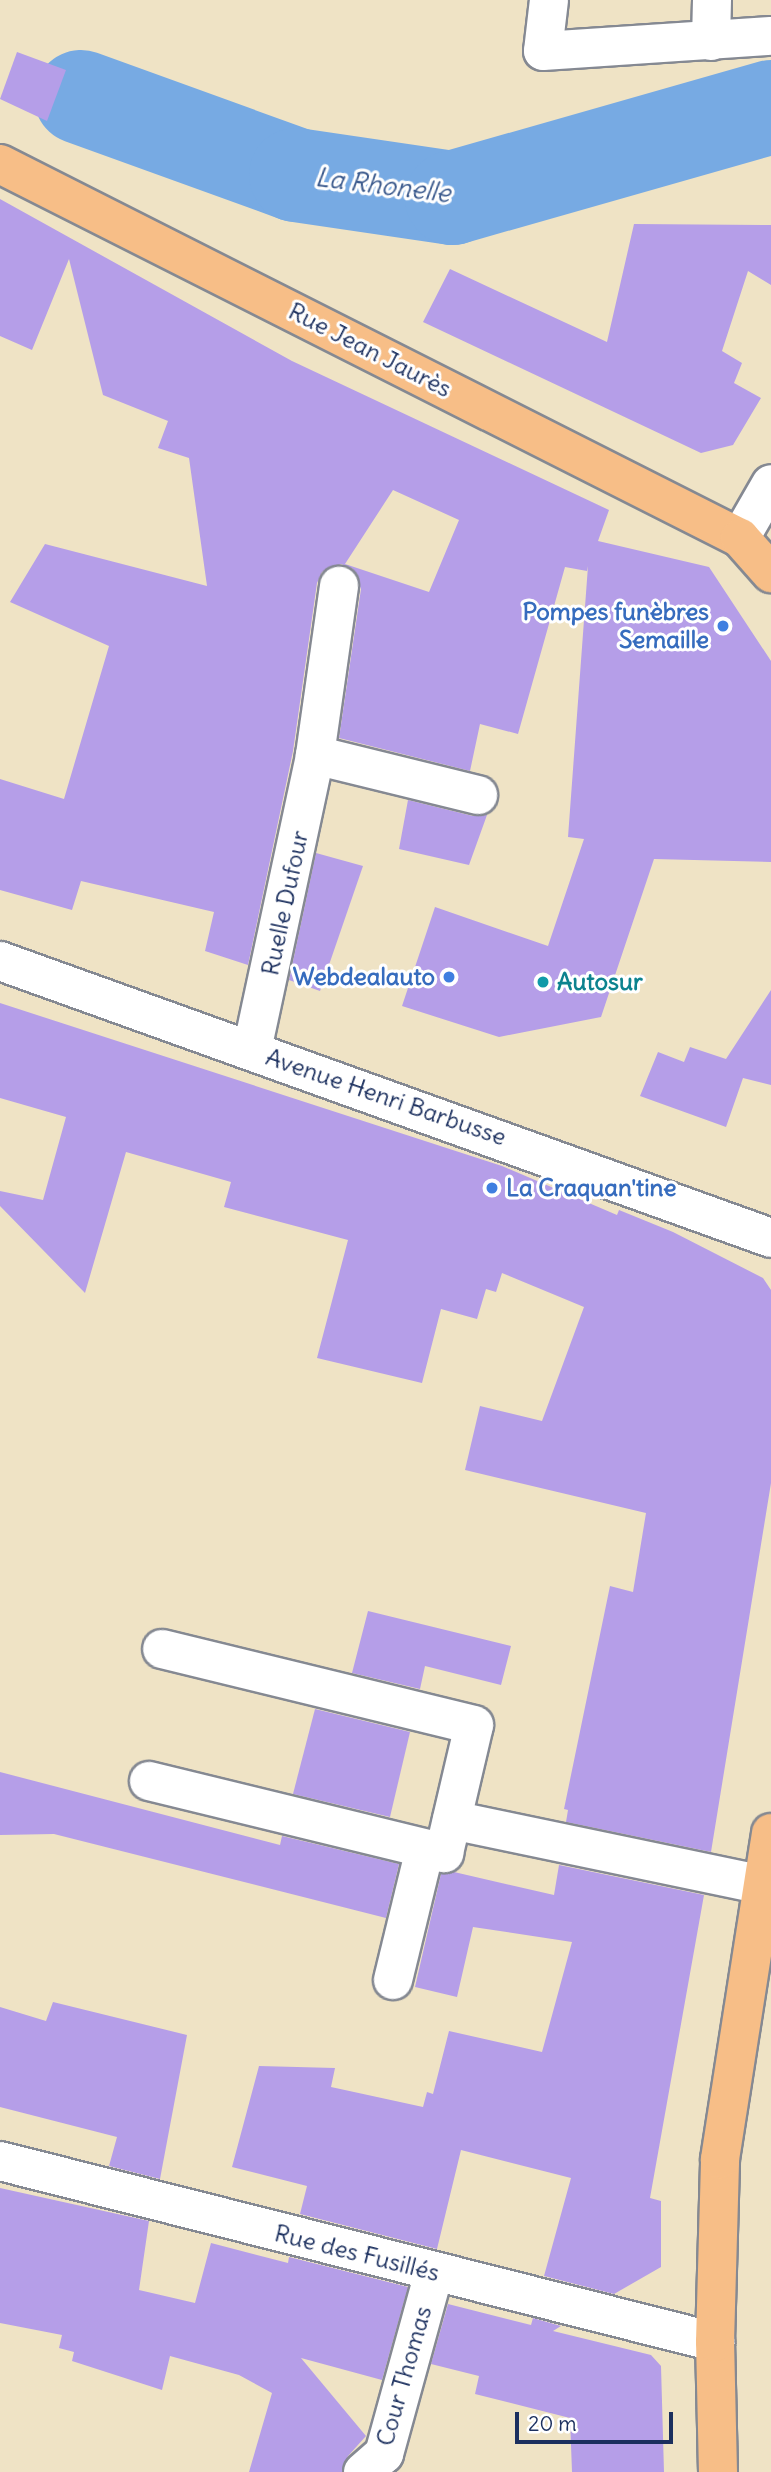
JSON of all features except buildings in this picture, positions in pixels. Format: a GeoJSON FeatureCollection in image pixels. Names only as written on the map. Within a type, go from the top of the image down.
{"type":"FeatureCollection","features":[{"type":"Feature","properties":{"kind":"main road","name":"Rue Jean Jaurès"},"geometry":{"type":"LineString","coordinates":[[0,164],[740,538]]}},
{"type":"Feature","properties":{"kind":"main road"},"geometry":{"type":"LineString","coordinates":[[740,538],[771,573]]}},
{"type":"Feature","properties":{"kind":"main road"},"geometry":{"type":"LineString","coordinates":[[718,2472],[715,2342],[720,2159],[771,1832]]}},
{"type":"Feature","properties":{"kind":"street"},"geometry":{"type":"LineString","coordinates":[[549,0],[542,51],[771,36]]}},
{"type":"Feature","properties":{"kind":"street"},"geometry":{"type":"LineString","coordinates":[[711,41],[712,0]]}},
{"type":"Feature","properties":{"kind":"street"},"geometry":{"type":"LineString","coordinates":[[740,538],[771,484]]}},
{"type":"Feature","properties":{"kind":"street","name":"Ruelle Dufour"},"geometry":{"type":"LineString","coordinates":[[253,1050],[315,755],[339,586]]}},
{"type":"Feature","properties":{"kind":"street"},"geometry":{"type":"LineString","coordinates":[[315,755],[478,795]]}},
{"type":"Feature","properties":{"kind":"street","name":"Avenue Henri Barbusse"},"geometry":{"type":"LineString","coordinates":[[0,961],[771,1238]]}},
{"type":"Feature","properties":{"kind":"street"},"geometry":{"type":"LineString","coordinates":[[149,1781],[444,1853],[474,1725],[162,1649]]}},
{"type":"Feature","properties":{"kind":"street"},"geometry":{"type":"LineString","coordinates":[[452,1820],[762,1885]]}},
{"type":"Feature","properties":{"kind":"street"},"geometry":{"type":"LineString","coordinates":[[393,1980],[425,1849]]}},
{"type":"Feature","properties":{"kind":"street","name":"Rue des Fusillés"},"geometry":{"type":"LineString","coordinates":[[0,2161],[715,2342]]}},
{"type":"Feature","properties":{"kind":"street","name":"Cour Thomas"},"geometry":{"type":"LineString","coordinates":[[363,2472],[384,2454],[434,2273]]}},
{"type":"Feature","properties":{"kind":"waterway","name":"La Rhonelle"},"geometry":{"type":"LineString","coordinates":[[81,97],[296,175],[452,198],[771,107]]}},
{"type":"Feature","properties":{"kind":"place","name":"Pompes funèbres Semaille"},"geometry":{"type":"Point","coordinates":[723,626]}},
{"type":"Feature","properties":{"kind":"place","name":"Webdealauto"},"geometry":{"type":"Point","coordinates":[449,977]}},
{"type":"Feature","properties":{"kind":"place","name":"Autosur"},"geometry":{"type":"Point","coordinates":[543,982]}},
{"type":"Feature","properties":{"kind":"place","name":"La Craquan'tine"},"geometry":{"type":"Point","coordinates":[492,1188]}}]}
